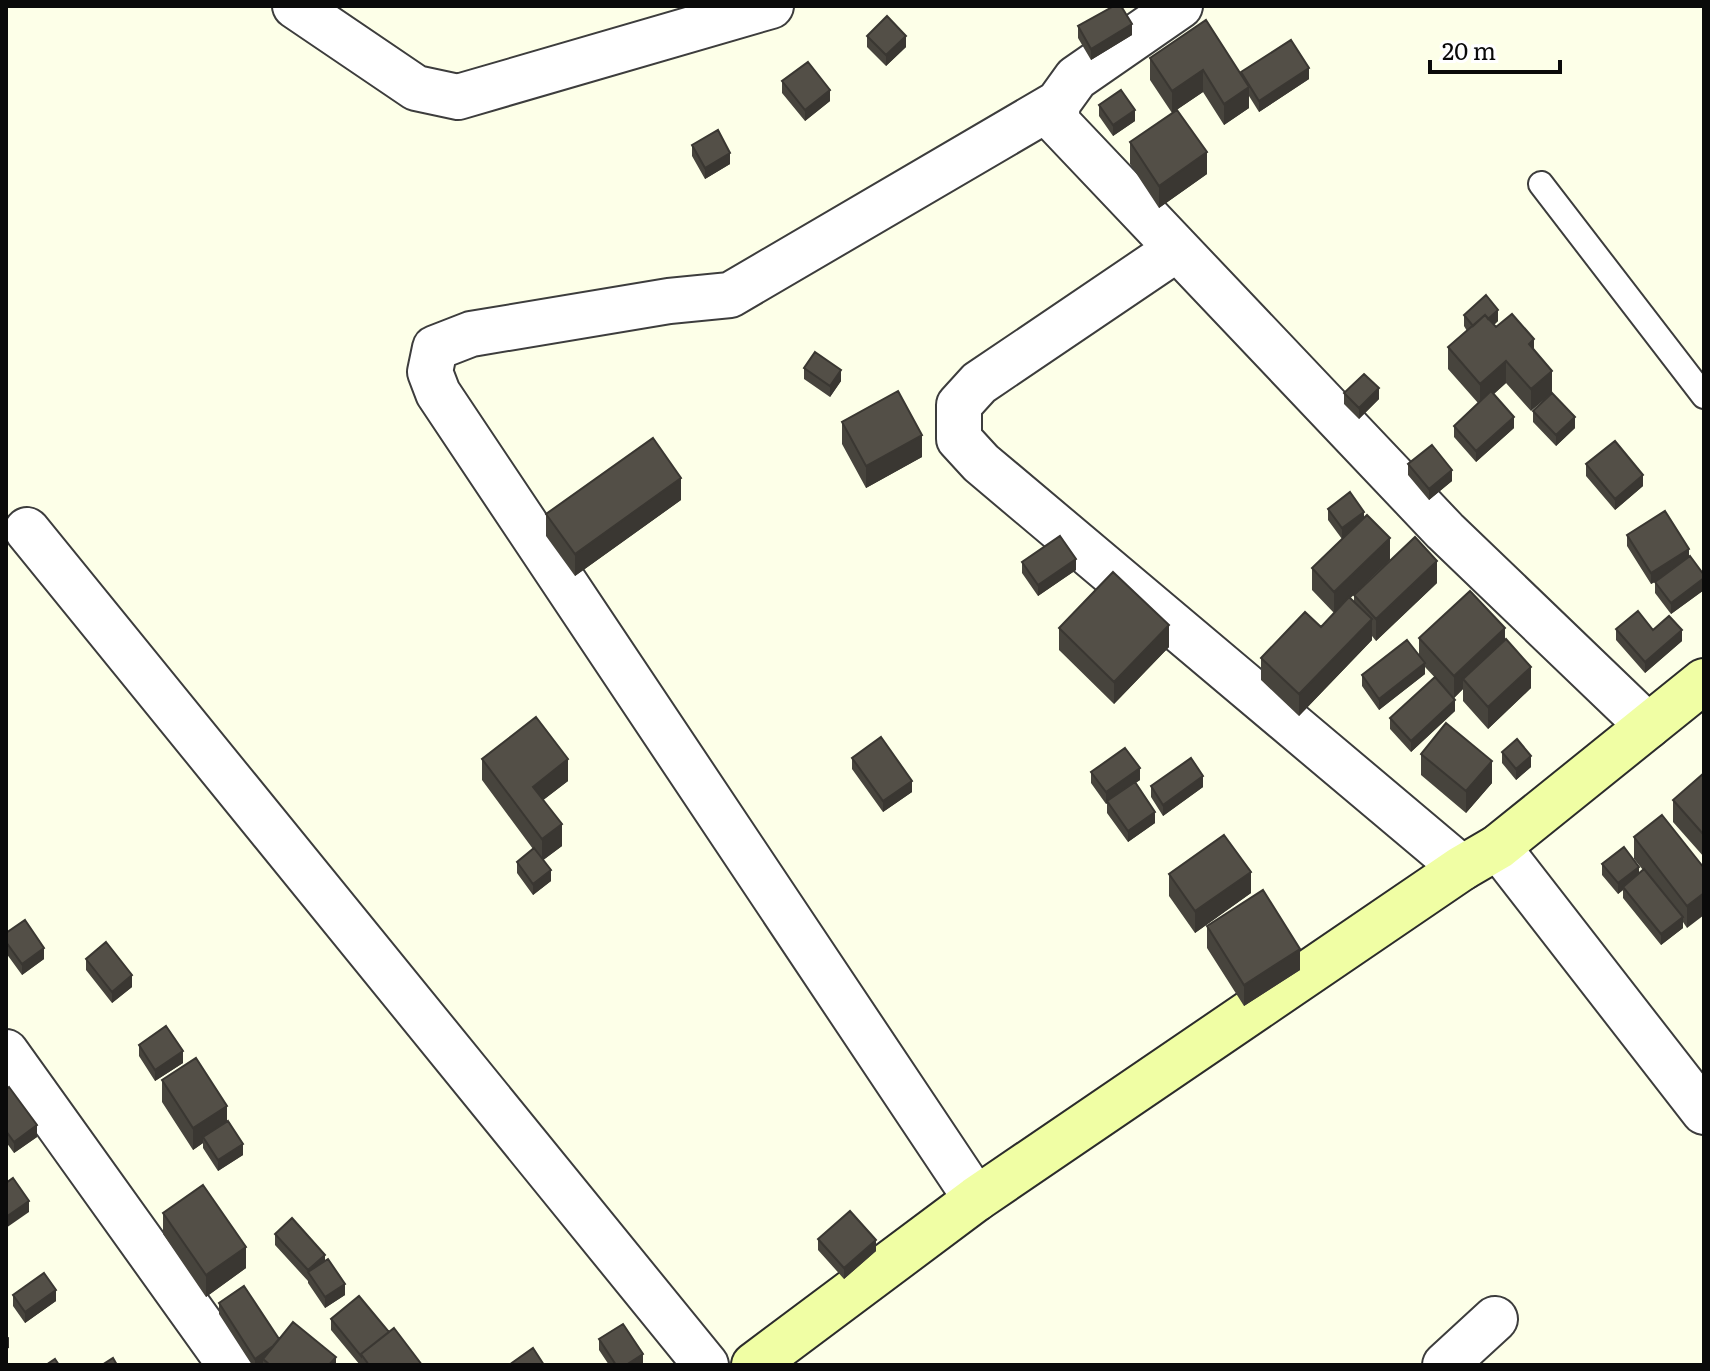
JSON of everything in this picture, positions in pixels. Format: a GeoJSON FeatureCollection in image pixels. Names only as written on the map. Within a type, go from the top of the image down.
{"type":"FeatureCollection","features":[{"type":"Feature","properties":{"kind":"street"},"geometry":{"type":"LineString","coordinates":[[295,6],[416,88],[458,97],[771,6]]}},
{"type":"Feature","properties":{"kind":"street"},"geometry":{"type":"LineString","coordinates":[[1180,6],[1088,67],[1067,88],[1058,103],[1056,121],[1445,531],[1648,726]]}},
{"type":"Feature","properties":{"kind":"street"},"geometry":{"type":"LineString","coordinates":[[976,1199],[438,393],[430,372],[435,348],[471,334],[669,301],[730,295],[1058,103]]}},
{"type":"Feature","properties":{"kind":"street"},"geometry":{"type":"LineString","coordinates":[[1177,249],[979,383],[959,405],[959,439],[981,463],[1480,858],[1704,1112]]}},
{"type":"Feature","properties":{"kind":"street"},"geometry":{"type":"LineString","coordinates":[[27,530],[706,1365]]}},
{"type":"Feature","properties":{"kind":"street"},"geometry":{"type":"LineString","coordinates":[[754,1365],[976,1199],[1480,858],[1704,681]]}},
{"type":"Feature","properties":{"kind":"street"},"geometry":{"type":"LineString","coordinates":[[6,1052],[230,1365]]}},
{"type":"Feature","properties":{"kind":"street"},"geometry":{"type":"LineString","coordinates":[[1445,1365],[1495,1319]]}},
{"type":"Feature","properties":{"kind":"lane"},"geometry":{"type":"LineString","coordinates":[[1541,184],[1704,396]]}},
{"type":"Feature","properties":{"kind":"building"},"geometry":{"type":"Polygon","coordinates":[[[1114,6],[1121,6],[1132,24],[1091,49],[1078,26],[1114,6]]]}},
{"type":"Feature","properties":{"kind":"building"},"geometry":{"type":"Polygon","coordinates":[[[887,16],[906,36],[886,55],[867,36],[887,16]]]}},
{"type":"Feature","properties":{"kind":"building"},"geometry":{"type":"Polygon","coordinates":[[[1206,20],[1249,87],[1224,104],[1203,70],[1172,91],[1150,58],[1206,20]]]}},
{"type":"Feature","properties":{"kind":"building"},"geometry":{"type":"Polygon","coordinates":[[[1291,40],[1309,68],[1259,101],[1241,72],[1291,40]]]}},
{"type":"Feature","properties":{"kind":"building"},"geometry":{"type":"Polygon","coordinates":[[[808,62],[830,90],[805,110],[782,81],[808,62]]]}},
{"type":"Feature","properties":{"kind":"building"},"geometry":{"type":"Polygon","coordinates":[[[1121,90],[1135,110],[1113,125],[1099,105],[1121,90]]]}},
{"type":"Feature","properties":{"kind":"building"},"geometry":{"type":"Polygon","coordinates":[[[1177,110],[1207,152],[1159,186],[1130,142],[1177,110]]]}},
{"type":"Feature","properties":{"kind":"building"},"geometry":{"type":"Polygon","coordinates":[[[718,130],[730,153],[705,168],[692,145],[718,130]]]}},
{"type":"Feature","properties":{"kind":"building"},"geometry":{"type":"Polygon","coordinates":[[[1486,295],[1498,310],[1488,319],[1485,315],[1473,326],[1464,315],[1486,295]]]}},
{"type":"Feature","properties":{"kind":"building"},"geometry":{"type":"Polygon","coordinates":[[[1512,314],[1534,339],[1529,344],[1552,371],[1531,389],[1506,361],[1480,384],[1448,347],[1485,315],[1496,327],[1512,314]]]}},
{"type":"Feature","properties":{"kind":"building"},"geometry":{"type":"Polygon","coordinates":[[[815,352],[841,370],[830,386],[804,368],[815,352]]]}},
{"type":"Feature","properties":{"kind":"building"},"geometry":{"type":"Polygon","coordinates":[[[1364,374],[1379,388],[1359,408],[1344,393],[1364,374]]]}},
{"type":"Feature","properties":{"kind":"building"},"geometry":{"type":"Polygon","coordinates":[[[898,391],[922,435],[866,466],[842,422],[898,391]]]}},
{"type":"Feature","properties":{"kind":"building"},"geometry":{"type":"Polygon","coordinates":[[[1491,391],[1514,417],[1476,451],[1454,426],[1491,391]]]}},
{"type":"Feature","properties":{"kind":"building"},"geometry":{"type":"Polygon","coordinates":[[[1552,393],[1575,417],[1556,435],[1533,411],[1552,393]]]}},
{"type":"Feature","properties":{"kind":"building"},"geometry":{"type":"Polygon","coordinates":[[[653,438],[681,478],[575,554],[546,514],[653,438]]]}},
{"type":"Feature","properties":{"kind":"building"},"geometry":{"type":"Polygon","coordinates":[[[1615,441],[1643,475],[1615,499],[1586,464],[1615,441]]]}},
{"type":"Feature","properties":{"kind":"building"},"geometry":{"type":"Polygon","coordinates":[[[1432,445],[1452,470],[1429,489],[1408,464],[1432,445]]]}},
{"type":"Feature","properties":{"kind":"building"},"geometry":{"type":"Polygon","coordinates":[[[1350,492],[1364,512],[1342,528],[1328,509],[1350,492]]]}},
{"type":"Feature","properties":{"kind":"building"},"geometry":{"type":"Polygon","coordinates":[[[1665,511],[1689,549],[1651,573],[1627,535],[1665,511]]]}},
{"type":"Feature","properties":{"kind":"building"},"geometry":{"type":"Polygon","coordinates":[[[1367,515],[1390,538],[1334,592],[1312,568],[1367,515]]]}},
{"type":"Feature","properties":{"kind":"building"},"geometry":{"type":"Polygon","coordinates":[[[1060,536],[1076,559],[1038,585],[1022,562],[1060,536]]]}},
{"type":"Feature","properties":{"kind":"building"},"geometry":{"type":"Polygon","coordinates":[[[1415,537],[1437,561],[1376,619],[1354,595],[1415,537]]]}},
{"type":"Feature","properties":{"kind":"building"},"geometry":{"type":"Polygon","coordinates":[[[1690,556],[1704,578],[1671,603],[1655,582],[1690,556]]]}},
{"type":"Feature","properties":{"kind":"building"},"geometry":{"type":"Polygon","coordinates":[[[1113,572],[1169,625],[1114,682],[1059,628],[1113,572]]]}},
{"type":"Feature","properties":{"kind":"building"},"geometry":{"type":"Polygon","coordinates":[[[1470,591],[1505,628],[1454,676],[1419,638],[1470,591]]]}},
{"type":"Feature","properties":{"kind":"building"},"geometry":{"type":"Polygon","coordinates":[[[1349,597],[1372,619],[1299,694],[1261,658],[1305,612],[1321,627],[1349,597]]]}},
{"type":"Feature","properties":{"kind":"building"},"geometry":{"type":"Polygon","coordinates":[[[1638,611],[1653,630],[1669,616],[1682,630],[1645,662],[1616,629],[1638,611]]]}},
{"type":"Feature","properties":{"kind":"building"},"geometry":{"type":"Polygon","coordinates":[[[1506,639],[1531,667],[1488,707],[1463,679],[1506,639]]]}},
{"type":"Feature","properties":{"kind":"building"},"geometry":{"type":"Polygon","coordinates":[[[1407,640],[1425,663],[1379,699],[1362,675],[1407,640]]]}},
{"type":"Feature","properties":{"kind":"building"},"geometry":{"type":"Polygon","coordinates":[[[1435,677],[1455,700],[1411,741],[1390,718],[1435,677]]]}},
{"type":"Feature","properties":{"kind":"building"},"geometry":{"type":"Polygon","coordinates":[[[536,717],[568,759],[533,787],[562,824],[542,839],[482,759],[536,717]]]}},
{"type":"Feature","properties":{"kind":"building"},"geometry":{"type":"Polygon","coordinates":[[[1446,723],[1492,761],[1466,791],[1421,754],[1446,723]]]}},
{"type":"Feature","properties":{"kind":"building"},"geometry":{"type":"Polygon","coordinates":[[[881,737],[912,781],[883,801],[852,758],[881,737]]]}},
{"type":"Feature","properties":{"kind":"building"},"geometry":{"type":"Polygon","coordinates":[[[1517,739],[1531,756],[1516,769],[1502,752],[1517,739]]]}},
{"type":"Feature","properties":{"kind":"building"},"geometry":{"type":"Polygon","coordinates":[[[1125,748],[1140,768],[1106,792],[1091,772],[1125,748]]]}},
{"type":"Feature","properties":{"kind":"building"},"geometry":{"type":"Polygon","coordinates":[[[1191,758],[1203,776],[1163,805],[1151,786],[1191,758]]]}},
{"type":"Feature","properties":{"kind":"building"},"geometry":{"type":"Polygon","coordinates":[[[1704,773],[1704,835],[1673,800],[1704,773]]]}},
{"type":"Feature","properties":{"kind":"building"},"geometry":{"type":"Polygon","coordinates":[[[1135,782],[1155,812],[1128,831],[1107,801],[1135,782]]]}},
{"type":"Feature","properties":{"kind":"building"},"geometry":{"type":"Polygon","coordinates":[[[1662,815],[1704,868],[1704,893],[1687,906],[1634,837],[1662,815]]]}},
{"type":"Feature","properties":{"kind":"building"},"geometry":{"type":"Polygon","coordinates":[[[1224,835],[1251,872],[1195,911],[1169,874],[1224,835]]]}},
{"type":"Feature","properties":{"kind":"building"},"geometry":{"type":"Polygon","coordinates":[[[1624,847],[1639,867],[1618,883],[1602,864],[1624,847]]]}},
{"type":"Feature","properties":{"kind":"building"},"geometry":{"type":"Polygon","coordinates":[[[534,848],[551,870],[533,884],[517,862],[534,848]]]}},
{"type":"Feature","properties":{"kind":"building"},"geometry":{"type":"Polygon","coordinates":[[[1644,869],[1683,917],[1661,934],[1623,887],[1644,869]]]}},
{"type":"Feature","properties":{"kind":"building"},"geometry":{"type":"Polygon","coordinates":[[[1263,890],[1300,949],[1244,985],[1207,926],[1263,890]]]}},
{"type":"Feature","properties":{"kind":"building"},"geometry":{"type":"Polygon","coordinates":[[[25,920],[44,948],[22,964],[6,942],[6,933],[25,920]]]}},
{"type":"Feature","properties":{"kind":"building"},"geometry":{"type":"Polygon","coordinates":[[[106,942],[132,975],[112,992],[86,959],[106,942]]]}},
{"type":"Feature","properties":{"kind":"building"},"geometry":{"type":"Polygon","coordinates":[[[166,1026],[183,1051],[155,1070],[139,1045],[166,1026]]]}},
{"type":"Feature","properties":{"kind":"building"},"geometry":{"type":"Polygon","coordinates":[[[196,1058],[227,1106],[193,1128],[162,1080],[196,1058]]]}},
{"type":"Feature","properties":{"kind":"building"},"geometry":{"type":"Polygon","coordinates":[[[9,1087],[37,1125],[14,1142],[6,1131],[6,1090],[9,1087]]]}},
{"type":"Feature","properties":{"kind":"building"},"geometry":{"type":"Polygon","coordinates":[[[228,1121],[243,1144],[218,1160],[203,1137],[228,1121]]]}},
{"type":"Feature","properties":{"kind":"building"},"geometry":{"type":"Polygon","coordinates":[[[13,1178],[29,1201],[6,1217],[6,1183],[13,1178]]]}},
{"type":"Feature","properties":{"kind":"building"},"geometry":{"type":"Polygon","coordinates":[[[203,1185],[246,1247],[206,1275],[163,1213],[203,1185]]]}},
{"type":"Feature","properties":{"kind":"building"},"geometry":{"type":"Polygon","coordinates":[[[850,1211],[876,1240],[844,1268],[818,1239],[850,1211]]]}},
{"type":"Feature","properties":{"kind":"building"},"geometry":{"type":"Polygon","coordinates":[[[292,1218],[325,1255],[308,1270],[275,1234],[292,1218]]]}},
{"type":"Feature","properties":{"kind":"building"},"geometry":{"type":"Polygon","coordinates":[[[328,1259],[345,1284],[325,1297],[308,1272],[328,1259]]]}},
{"type":"Feature","properties":{"kind":"building"},"geometry":{"type":"Polygon","coordinates":[[[44,1273],[56,1290],[25,1312],[13,1295],[44,1273]]]}},
{"type":"Feature","properties":{"kind":"building"},"geometry":{"type":"Polygon","coordinates":[[[244,1286],[279,1339],[255,1359],[219,1303],[244,1286]]]}},
{"type":"Feature","properties":{"kind":"building"},"geometry":{"type":"Polygon","coordinates":[[[359,1296],[389,1332],[361,1356],[331,1319],[359,1296]]]}},
{"type":"Feature","properties":{"kind":"building"},"geometry":{"type":"Polygon","coordinates":[[[293,1322],[336,1357],[329,1365],[270,1365],[263,1359],[293,1322]]]}},
{"type":"Feature","properties":{"kind":"building"},"geometry":{"type":"Polygon","coordinates":[[[623,1324],[643,1354],[626,1365],[616,1365],[599,1339],[623,1324]]]}},
{"type":"Feature","properties":{"kind":"building"},"geometry":{"type":"Polygon","coordinates":[[[394,1328],[422,1365],[369,1365],[361,1354],[394,1328]]]}},
{"type":"Feature","properties":{"kind":"building"},"geometry":{"type":"Polygon","coordinates":[[[533,1348],[544,1365],[509,1365],[533,1348]]]}},
{"type":"Feature","properties":{"kind":"building"},"geometry":{"type":"Polygon","coordinates":[[[113,1358],[117,1365],[102,1365],[113,1358]]]}}]}
